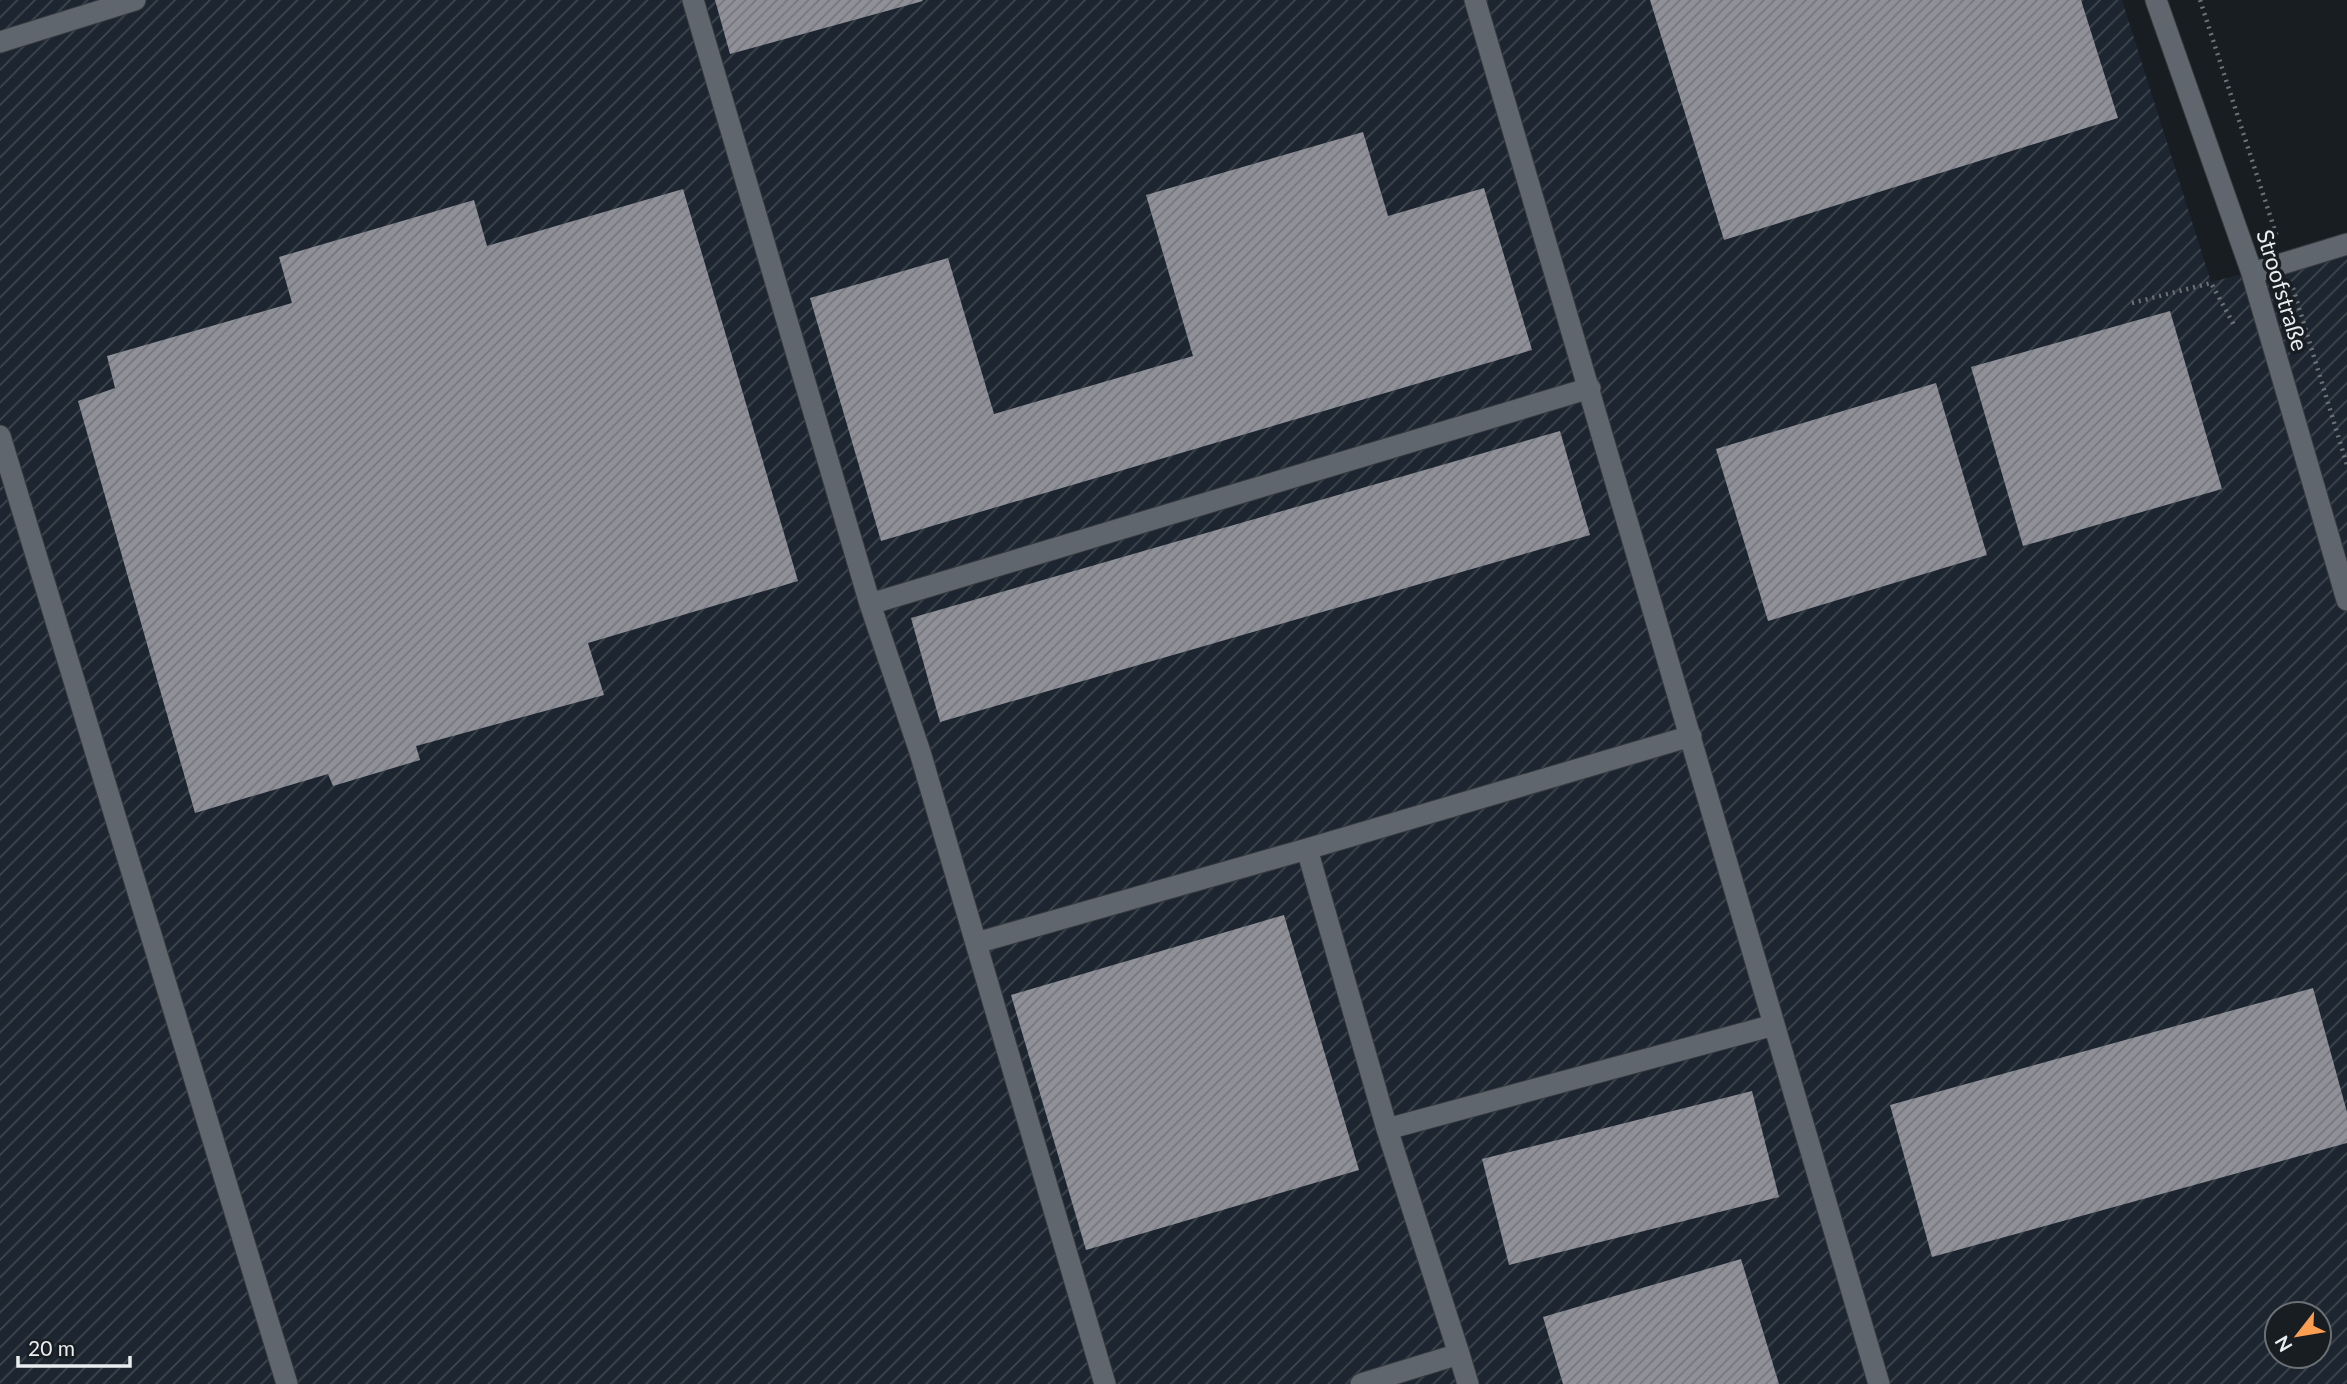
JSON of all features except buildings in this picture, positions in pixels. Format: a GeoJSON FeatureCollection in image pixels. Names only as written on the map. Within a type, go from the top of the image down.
{"type":"FeatureCollection","features":[{"type":"Feature","properties":{"kind":"street"},"geometry":{"type":"LineString","coordinates":[[0,42],[135,0]]}},
{"type":"Feature","properties":{"kind":"street"},"geometry":{"type":"LineString","coordinates":[[693,0],[870,604],[920,752],[1105,1384]]}},
{"type":"Feature","properties":{"kind":"street"},"geometry":{"type":"LineString","coordinates":[[1475,0],[1879,1384]]}},
{"type":"Feature","properties":{"kind":"street","name":"Stroofstraße"},"geometry":{"type":"LineString","coordinates":[[2156,0],[2252,273],[2347,600]]}},
{"type":"Feature","properties":{"kind":"street"},"geometry":{"type":"LineString","coordinates":[[2252,273],[2347,244]]}},
{"type":"Feature","properties":{"kind":"street"},"geometry":{"type":"LineString","coordinates":[[870,604],[1590,388]]}},
{"type":"Feature","properties":{"kind":"street"},"geometry":{"type":"LineString","coordinates":[[0,436],[287,1384]]}},
{"type":"Feature","properties":{"kind":"street"},"geometry":{"type":"LineString","coordinates":[[976,943],[1690,736]]}},
{"type":"Feature","properties":{"kind":"street"},"geometry":{"type":"LineString","coordinates":[[1307,849],[1387,1129],[1468,1384]]}},
{"type":"Feature","properties":{"kind":"street"},"geometry":{"type":"LineString","coordinates":[[1387,1129],[1774,1024]]}},
{"type":"Feature","properties":{"kind":"street"},"geometry":{"type":"LineString","coordinates":[[1361,1384],[1459,1354]]}},
{"type":"Feature","properties":{"kind":"path"},"geometry":{"type":"LineString","coordinates":[[2132,303],[2211,283],[2244,344],[2305,326]]}},
{"type":"Feature","properties":{"kind":"shaded area"},"geometry":{"type":"Polygon","coordinates":[[[0,0],[2122,0],[2211,282],[2347,247],[2347,1384],[0,1384],[0,0]]]}}]}
